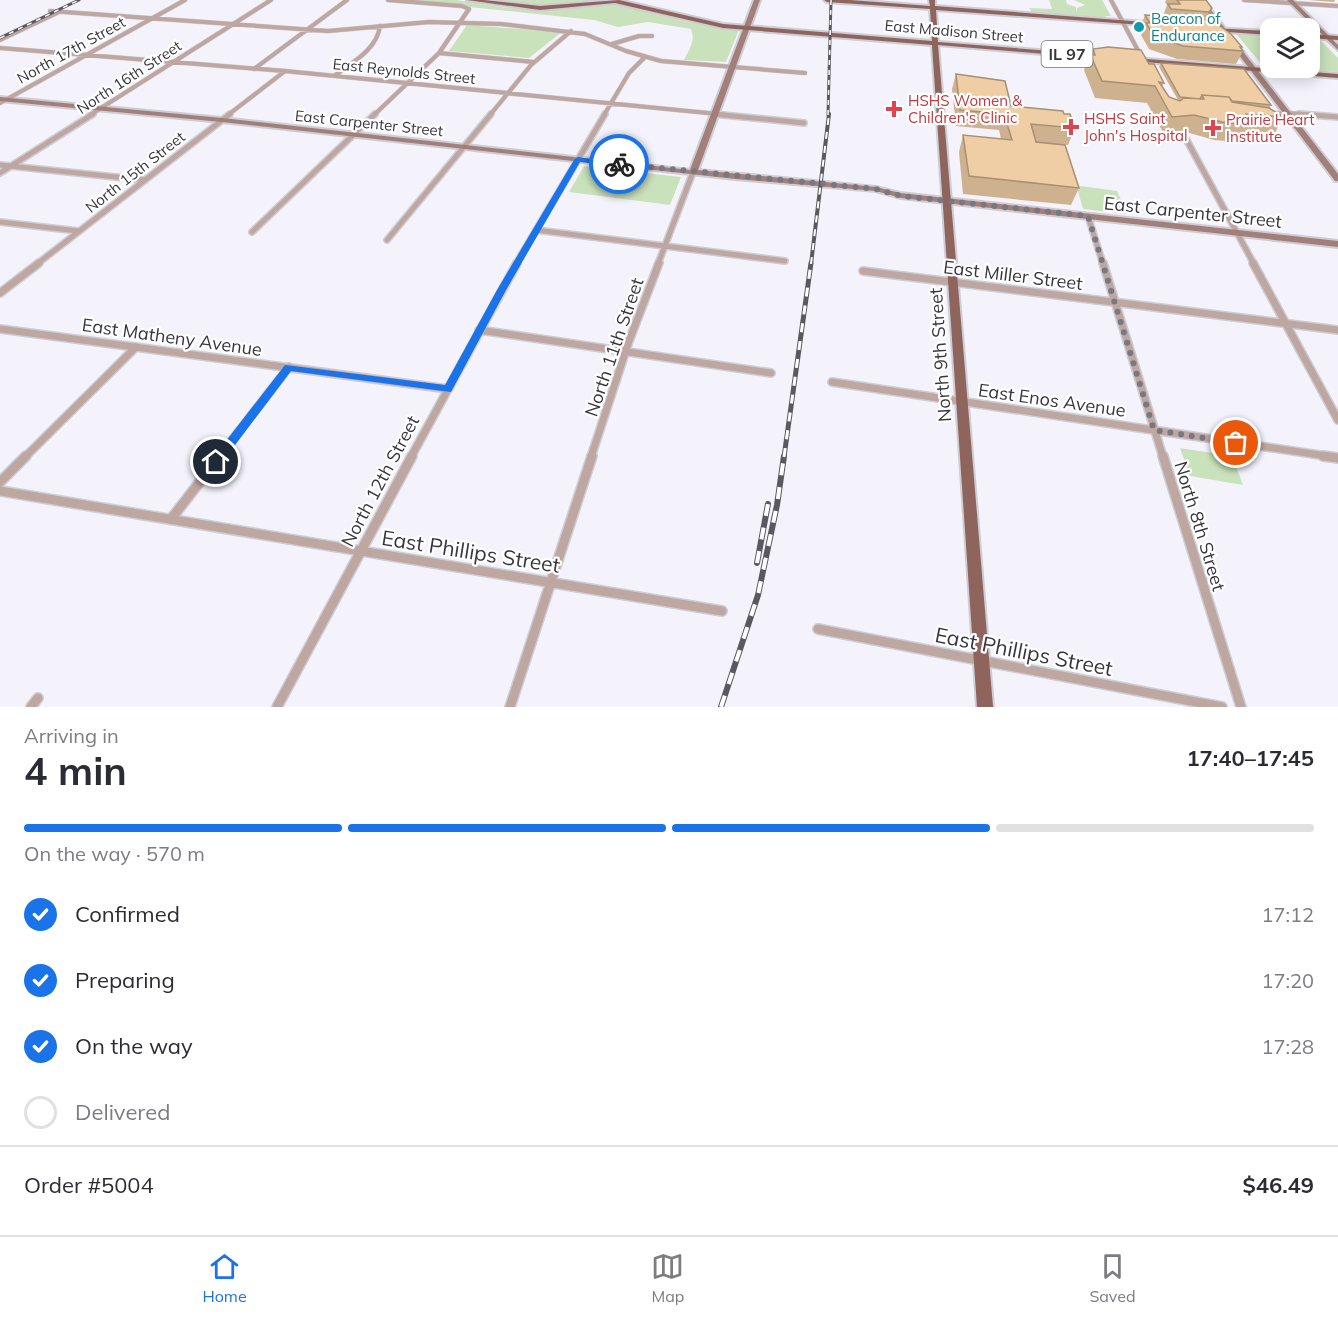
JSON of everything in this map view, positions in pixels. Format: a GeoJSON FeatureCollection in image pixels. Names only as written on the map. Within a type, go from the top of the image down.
{"type":"FeatureCollection","features":[{"type":"Feature","properties":{"kind":"main road"},"geometry":{"type":"LineString","coordinates":[[470,0],[540,8],[626,0]]}},
{"type":"Feature","properties":{"kind":"main road"},"geometry":{"type":"LineString","coordinates":[[610,0],[618,1]]}},
{"type":"Feature","properties":{"kind":"main road"},"geometry":{"type":"LineString","coordinates":[[645,0],[648,7]]}},
{"type":"Feature","properties":{"kind":"main road"},"geometry":{"type":"LineString","coordinates":[[827,0],[932,8]]}},
{"type":"Feature","properties":{"kind":"main road","name":"North 9th Street"},"geometry":{"type":"LineString","coordinates":[[932,0],[985,707]]}},
{"type":"Feature","properties":{"kind":"main road","name":"East Madison Street"},"geometry":{"type":"LineString","coordinates":[[618,1],[702,22],[747,28],[1114,58]]}},
{"type":"Feature","properties":{"kind":"main road","name":"IL 97"},"geometry":{"type":"LineString","coordinates":[[932,8],[1159,25]]}},
{"type":"Feature","properties":{"kind":"main road"},"geometry":{"type":"LineString","coordinates":[[1201,28],[1260,32]]}},
{"type":"Feature","properties":{"kind":"main road"},"geometry":{"type":"LineString","coordinates":[[1320,37],[1338,38]]}},
{"type":"Feature","properties":{"kind":"main road"},"geometry":{"type":"LineString","coordinates":[[1125,59],[1145,64],[1338,76]]}},
{"type":"Feature","properties":{"kind":"street","name":"North 17th Street"},"geometry":{"type":"LineString","coordinates":[[2,101],[185,0]]}},
{"type":"Feature","properties":{"kind":"street","name":"North 16th Street"},"geometry":{"type":"LineString","coordinates":[[0,173],[271,0]]}},
{"type":"Feature","properties":{"kind":"street"},"geometry":{"type":"LineString","coordinates":[[254,69],[347,0]]}},
{"type":"Feature","properties":{"kind":"street"},"geometry":{"type":"LineString","coordinates":[[252,232],[440,53],[469,9],[388,0]]}},
{"type":"Feature","properties":{"kind":"street","name":"North 11th Street"},"geometry":{"type":"LineString","coordinates":[[510,707],[626,351],[757,0]]}},
{"type":"Feature","properties":{"kind":"street"},"geometry":{"type":"LineString","coordinates":[[1111,0],[1145,64]]}},
{"type":"Feature","properties":{"kind":"street"},"geometry":{"type":"LineString","coordinates":[[1200,0],[1338,179]]}},
{"type":"Feature","properties":{"kind":"street"},"geometry":{"type":"LineString","coordinates":[[1244,0],[1338,6]]}},
{"type":"Feature","properties":{"kind":"street"},"geometry":{"type":"LineString","coordinates":[[1291,2],[1338,48]]}},
{"type":"Feature","properties":{"kind":"street"},"geometry":{"type":"LineString","coordinates":[[50,11],[307,30],[461,22],[571,31],[594,36],[626,51],[669,63],[806,73]]}},
{"type":"Feature","properties":{"kind":"street"},"geometry":{"type":"LineString","coordinates":[[0,40],[61,11]]}},
{"type":"Feature","properties":{"kind":"street"},"geometry":{"type":"LineString","coordinates":[[334,76],[374,44],[380,36],[380,26]]}},
{"type":"Feature","properties":{"kind":"street"},"geometry":{"type":"LineString","coordinates":[[387,240],[533,62],[571,31]]}},
{"type":"Feature","properties":{"kind":"street"},"geometry":{"type":"LineString","coordinates":[[612,44],[639,36],[652,36]]}},
{"type":"Feature","properties":{"kind":"street","name":"East Reynolds Street"},"geometry":{"type":"LineString","coordinates":[[0,48],[285,71],[804,123]]}},
{"type":"Feature","properties":{"kind":"street"},"geometry":{"type":"LineString","coordinates":[[440,53],[533,62]]}},
{"type":"Feature","properties":{"kind":"street","name":"North 12th Street"},"geometry":{"type":"LineString","coordinates":[[277,707],[479,330],[629,73],[645,57]]}},
{"type":"Feature","properties":{"kind":"street","name":"North 15th Street"},"geometry":{"type":"LineString","coordinates":[[0,293],[285,71]]}},
{"type":"Feature","properties":{"kind":"street","name":"East Carpenter Street"},"geometry":{"type":"LineString","coordinates":[[2,101],[102,108],[354,134],[693,172],[791,186],[1338,244]]}},
{"type":"Feature","properties":{"kind":"street"},"geometry":{"type":"LineString","coordinates":[[1264,114],[1280,115],[1287,112],[1338,117]]}},
{"type":"Feature","properties":{"kind":"street"},"geometry":{"type":"LineString","coordinates":[[1185,137],[1338,420]]}},
{"type":"Feature","properties":{"kind":"street"},"geometry":{"type":"LineString","coordinates":[[0,165],[145,180]]}},
{"type":"Feature","properties":{"kind":"street","name":"North 8th Street"},"geometry":{"type":"LineString","coordinates":[[1088,216],[1241,707]]}},
{"type":"Feature","properties":{"kind":"street"},"geometry":{"type":"LineString","coordinates":[[0,222],[78,231]]}},
{"type":"Feature","properties":{"kind":"street"},"geometry":{"type":"LineString","coordinates":[[536,230],[785,261]]}},
{"type":"Feature","properties":{"kind":"street","name":"East Miller Street"},"geometry":{"type":"LineString","coordinates":[[863,272],[1338,330]]}},
{"type":"Feature","properties":{"kind":"street","name":"East Matheny Avenue"},"geometry":{"type":"LineString","coordinates":[[0,329],[448,389]]}},
{"type":"Feature","properties":{"kind":"street"},"geometry":{"type":"LineString","coordinates":[[479,330],[771,373]]}},
{"type":"Feature","properties":{"kind":"street"},"geometry":{"type":"LineString","coordinates":[[0,482],[136,347]]}},
{"type":"Feature","properties":{"kind":"street"},"geometry":{"type":"LineString","coordinates":[[171,519],[289,367]]}},
{"type":"Feature","properties":{"kind":"street","name":"East Enos Avenue"},"geometry":{"type":"LineString","coordinates":[[832,382],[1338,458]]}},
{"type":"Feature","properties":{"kind":"street","name":"East Phillips Street"},"geometry":{"type":"LineString","coordinates":[[0,491],[722,611]]}},
{"type":"Feature","properties":{"kind":"street","name":"East Phillips Street"},"geometry":{"type":"LineString","coordinates":[[818,629],[1222,707]]}},
{"type":"Feature","properties":{"kind":"street"},"geometry":{"type":"LineString","coordinates":[[31,707],[38,698]]}},
{"type":"Feature","properties":{"kind":"green space"},"geometry":{"type":"Polygon","coordinates":[[[404,0],[457,0],[535,10],[619,4],[687,22],[739,30],[726,62],[684,60],[692,41],[691,29],[648,22],[618,27],[594,20],[404,0]]]}},
{"type":"Feature","properties":{"kind":"green space"},"geometry":{"type":"Polygon","coordinates":[[[482,0],[594,0],[601,1],[544,6],[482,0]]]}},
{"type":"Feature","properties":{"kind":"green space"},"geometry":{"type":"Polygon","coordinates":[[[1049,0],[1066,0],[1067,4],[1076,7],[1076,12],[1077,8],[1085,5],[1074,0],[1102,0],[1111,16],[1105,16],[1107,18],[1032,12],[1029,8],[1052,9],[1049,0]]]}},
{"type":"Feature","properties":{"kind":"green space"},"geometry":{"type":"Polygon","coordinates":[[[467,25],[562,32],[529,58],[449,51],[467,25]]]}},
{"type":"Feature","properties":{"kind":"green space"},"geometry":{"type":"Polygon","coordinates":[[[1236,34],[1260,35],[1260,62],[1236,34]]]}},
{"type":"Feature","properties":{"kind":"green space"},"geometry":{"type":"Polygon","coordinates":[[[1320,40],[1338,58],[1338,72],[1320,71],[1320,40]]]}},
{"type":"Feature","properties":{"kind":"green space"},"geometry":{"type":"Polygon","coordinates":[[[584,166],[681,177],[670,205],[569,192],[584,166]]]}},
{"type":"Feature","properties":{"kind":"green space"},"geometry":{"type":"Polygon","coordinates":[[[1081,186],[1117,191],[1127,214],[1083,209],[1077,188],[1081,186]]]}},
{"type":"Feature","properties":{"kind":"green space"},"geometry":{"type":"Polygon","coordinates":[[[1180,448],[1232,456],[1243,485],[1190,476],[1180,448]]]}},
{"type":"Feature","properties":{"kind":"building"},"geometry":{"type":"Polygon","coordinates":[[[1177,0],[1206,0],[1212,8],[1209,12],[1171,9],[1168,4],[1180,4],[1177,0]]]}},
{"type":"Feature","properties":{"kind":"building"},"geometry":{"type":"Polygon","coordinates":[[[1145,15],[1202,19],[1216,23],[1231,34],[1243,51],[1183,46],[1154,36],[1146,23],[1150,23],[1145,15]]]}},
{"type":"Feature","properties":{"kind":"building"},"geometry":{"type":"Polygon","coordinates":[[[1108,47],[1141,50],[1149,64],[1154,64],[1164,83],[1159,82],[1169,97],[1180,101],[1184,98],[1204,99],[1202,95],[1229,97],[1232,102],[1269,108],[1283,117],[1246,114],[1252,123],[1246,122],[1248,125],[1194,115],[1172,117],[1155,86],[1102,81],[1090,54],[1095,55],[1093,49],[1108,47]]]}},
{"type":"Feature","properties":{"kind":"building"},"geometry":{"type":"Polygon","coordinates":[[[1161,63],[1244,69],[1271,105],[1232,101],[1229,97],[1202,95],[1200,99],[1180,97],[1161,63]]]}},
{"type":"Feature","properties":{"kind":"building"},"geometry":{"type":"Polygon","coordinates":[[[956,74],[1005,81],[1011,106],[1063,111],[1064,114],[1070,114],[1075,128],[1031,124],[1036,142],[1065,145],[1079,188],[969,176],[963,135],[1012,140],[1004,114],[960,110],[956,74]]]}},
{"type":"Feature","properties":{"kind":"railway"},"geometry":{"type":"LineString","coordinates":[[0,38],[79,0]]}},
{"type":"Feature","properties":{"kind":"railway"},"geometry":{"type":"LineString","coordinates":[[828,115],[831,0]]}},
{"type":"Feature","properties":{"kind":"railway"},"geometry":{"type":"LineString","coordinates":[[811,264],[829,114]]}},
{"type":"Feature","properties":{"kind":"railway"},"geometry":{"type":"LineString","coordinates":[[784,457],[811,263]]}},
{"type":"Feature","properties":{"kind":"railway"},"geometry":{"type":"LineString","coordinates":[[721,707],[758,595],[777,505],[784,456]]}},
{"type":"Feature","properties":{"kind":"railway"},"geometry":{"type":"LineString","coordinates":[[757,563],[768,504]]}},
{"type":"Feature","properties":{"kind":"way so far"},"geometry":{"type":"LineString","coordinates":[[619,164],[876,189],[901,196],[1088,216],[1154,430],[1236,443]]}},
{"type":"Feature","properties":{"kind":"place","name":"Beacon of Endurance"},"geometry":{"type":"Point","coordinates":[1139,27]}},
{"type":"Feature","properties":{"kind":"place","name":"HSHS Women & Children's Clinic"},"geometry":{"type":"Point","coordinates":[894,109]}},
{"type":"Feature","properties":{"kind":"place","name":"HSHS Saint John's Hospital"},"geometry":{"type":"Point","coordinates":[1071,127]}},
{"type":"Feature","properties":{"kind":"place","name":"Prairie Heart Institute"},"geometry":{"type":"Point","coordinates":[1213,128]}},
{"type":"Feature","properties":{"kind":"route"},"geometry":{"type":"LineString","coordinates":[[216,462],[289,367],[448,389],[501,290],[578,160],[619,164]]}}]}
